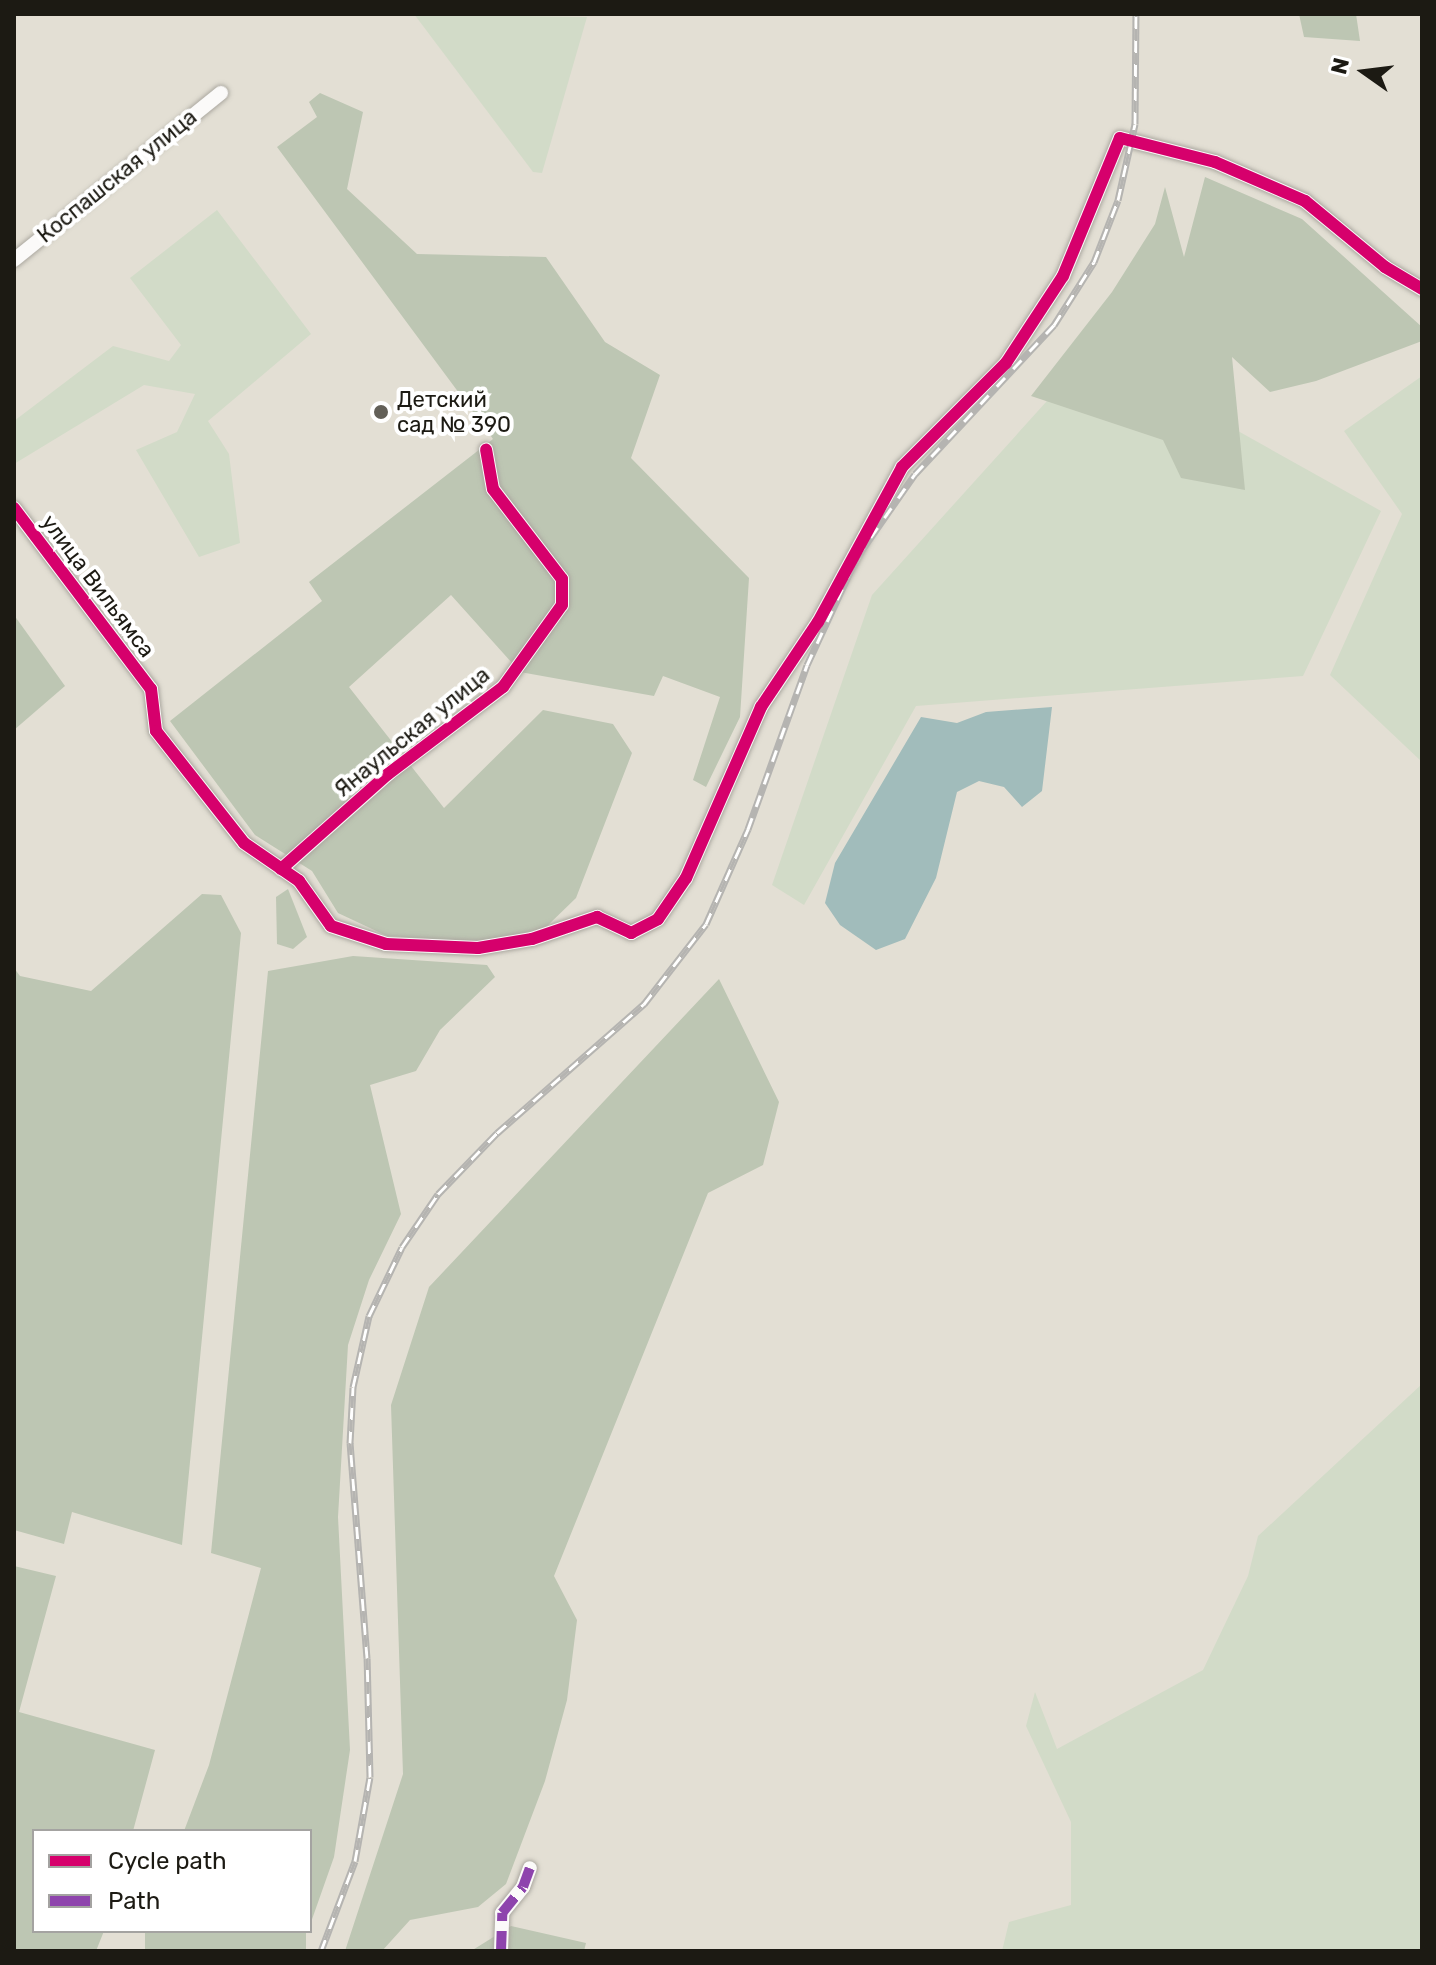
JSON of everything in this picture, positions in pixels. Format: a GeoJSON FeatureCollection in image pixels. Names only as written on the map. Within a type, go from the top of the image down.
{"type":"FeatureCollection","features":[{"type":"Feature","properties":{"kind":"street","name":"Коспашская улица"},"geometry":{"type":"LineString","coordinates":[[14,260],[221,93]]}},
{"type":"Feature","properties":{"kind":"street"},"geometry":{"type":"LineString","coordinates":[[281,869],[299,881],[331,926],[386,944],[478,948],[532,939],[597,917],[631,933],[658,919],[716,818],[761,707],[818,622],[902,467],[1006,363],[1063,276],[1120,138],[1215,162],[1305,201],[1385,267],[1422,289]]}},
{"type":"Feature","properties":{"kind":"street","name":"Янаульская улица"},"geometry":{"type":"LineString","coordinates":[[281,869],[388,774],[503,687],[562,605],[562,579],[493,489],[486,450]]}},
{"type":"Feature","properties":{"kind":"street","name":"улица Вильямса"},"geometry":{"type":"LineString","coordinates":[[14,508],[151,689],[156,731],[244,843],[281,869]]}},
{"type":"Feature","properties":{"kind":"street"},"geometry":{"type":"LineString","coordinates":[[501,1951],[502,1913],[523,1887],[530,1868]]}},
{"type":"Feature","properties":{"kind":"green space"},"geometry":{"type":"Polygon","coordinates":[[[414,14],[587,17],[542,173],[533,172],[414,14]]]}},
{"type":"Feature","properties":{"kind":"green space"},"geometry":{"type":"Polygon","coordinates":[[[1299,14],[1356,14],[1360,41],[1304,37],[1299,14]]]}},
{"type":"Feature","properties":{"kind":"green space"},"geometry":{"type":"Polygon","coordinates":[[[320,93],[363,112],[347,189],[417,254],[546,257],[605,342],[660,375],[631,458],[749,578],[740,717],[706,787],[693,780],[720,697],[663,676],[654,696],[520,672],[451,595],[349,687],[444,808],[543,710],[613,724],[632,753],[576,898],[544,929],[480,942],[387,936],[338,913],[312,871],[255,835],[170,721],[322,601],[309,582],[493,439],[277,147],[317,117],[309,102],[320,93]]]}},
{"type":"Feature","properties":{"kind":"green space"},"geometry":{"type":"Polygon","coordinates":[[[1205,177],[1302,219],[1422,327],[1422,341],[1316,381],[1270,392],[1232,357],[1245,490],[1181,478],[1163,440],[1031,396],[1112,292],[1155,224],[1165,187],[1184,257],[1205,177]]]}},
{"type":"Feature","properties":{"kind":"green space"},"geometry":{"type":"Polygon","coordinates":[[[217,210],[311,334],[208,421],[229,454],[240,543],[199,557],[136,450],[177,432],[195,394],[144,385],[14,464],[14,421],[113,346],[169,361],[181,345],[130,278],[217,210]]]}},
{"type":"Feature","properties":{"kind":"green space"},"geometry":{"type":"Polygon","coordinates":[[[1093,350],[1381,511],[1303,676],[916,706],[804,905],[772,885],[872,595],[1093,350]]]}},
{"type":"Feature","properties":{"kind":"green space"},"geometry":{"type":"Polygon","coordinates":[[[1422,376],[1422,762],[1330,675],[1402,514],[1344,431],[1422,376]]]}},
{"type":"Feature","properties":{"kind":"green space"},"geometry":{"type":"Polygon","coordinates":[[[14,615],[65,686],[14,730],[14,615]]]}},
{"type":"Feature","properties":{"kind":"green space"},"geometry":{"type":"Polygon","coordinates":[[[288,889],[307,937],[293,949],[277,944],[276,897],[288,889]]]}},
{"type":"Feature","properties":{"kind":"green space"},"geometry":{"type":"Polygon","coordinates":[[[202,894],[221,895],[241,933],[182,1545],[72,1512],[64,1544],[14,1530],[14,968],[20,976],[91,991],[202,894]]]}},
{"type":"Feature","properties":{"kind":"green space"},"geometry":{"type":"Polygon","coordinates":[[[353,956],[487,965],[495,977],[440,1030],[416,1071],[370,1085],[401,1214],[369,1280],[348,1345],[338,1517],[350,1750],[334,1857],[312,1919],[312,1829],[185,1829],[209,1765],[261,1568],[211,1553],[268,971],[353,956]]]}},
{"type":"Feature","properties":{"kind":"green space"},"geometry":{"type":"Polygon","coordinates":[[[719,979],[779,1102],[763,1165],[708,1193],[554,1576],[577,1620],[567,1700],[545,1781],[506,1884],[478,1907],[410,1920],[382,1951],[345,1951],[403,1774],[391,1405],[429,1287],[719,979]]]}},
{"type":"Feature","properties":{"kind":"green space"},"geometry":{"type":"Polygon","coordinates":[[[1422,1384],[1422,1951],[1002,1951],[1009,1922],[1071,1905],[1071,1822],[1026,1726],[1035,1692],[1057,1749],[1203,1670],[1248,1576],[1258,1536],[1422,1384]]]}},
{"type":"Feature","properties":{"kind":"green space"},"geometry":{"type":"Polygon","coordinates":[[[14,1566],[56,1576],[19,1712],[155,1750],[134,1829],[32,1829],[32,1933],[103,1933],[96,1951],[14,1951],[14,1566]]]}},
{"type":"Feature","properties":{"kind":"green space"},"geometry":{"type":"Polygon","coordinates":[[[511,1926],[586,1943],[584,1951],[471,1951],[511,1926]]]}},
{"type":"Feature","properties":{"kind":"green space"},"geometry":{"type":"Polygon","coordinates":[[[145,1933],[306,1933],[306,1951],[145,1951],[145,1933]]]}},
{"type":"Feature","properties":{"kind":"water"},"geometry":{"type":"Polygon","coordinates":[[[1052,707],[1042,791],[1022,807],[1004,787],[979,781],[957,792],[936,878],[905,939],[876,950],[840,925],[825,903],[835,863],[921,717],[957,723],[986,712],[1052,707]]]}},
{"type":"Feature","properties":{"kind":"railway"},"geometry":{"type":"LineString","coordinates":[[321,1951],[355,1861],[370,1777],[367,1658],[350,1443],[353,1387],[369,1316],[402,1247],[438,1194],[497,1133],[644,1004],[706,924],[748,829],[807,665],[857,557],[915,474],[1054,325],[1094,262],[1118,200],[1135,124],[1136,14]]}},
{"type":"Feature","properties":{"kind":"marked path"},"geometry":{"type":"LineString","coordinates":[[501,1951],[502,1913],[523,1887],[530,1868]]}},
{"type":"Feature","properties":{"kind":"cycle path"},"geometry":{"type":"LineString","coordinates":[[14,508],[151,689],[156,731],[244,843],[299,881],[331,926],[386,944],[478,948],[532,939],[597,917],[631,933],[658,919],[686,878],[761,707],[818,622],[902,467],[1006,363],[1063,276],[1120,138],[1215,162],[1305,201],[1385,267],[1422,289]]}},
{"type":"Feature","properties":{"kind":"cycle path"},"geometry":{"type":"LineString","coordinates":[[281,869],[388,774],[503,687],[562,605],[562,579],[493,489],[486,450]]}},
{"type":"Feature","properties":{"kind":"place","name":"Детский сад № 390"},"geometry":{"type":"Point","coordinates":[381,412]}}]}
